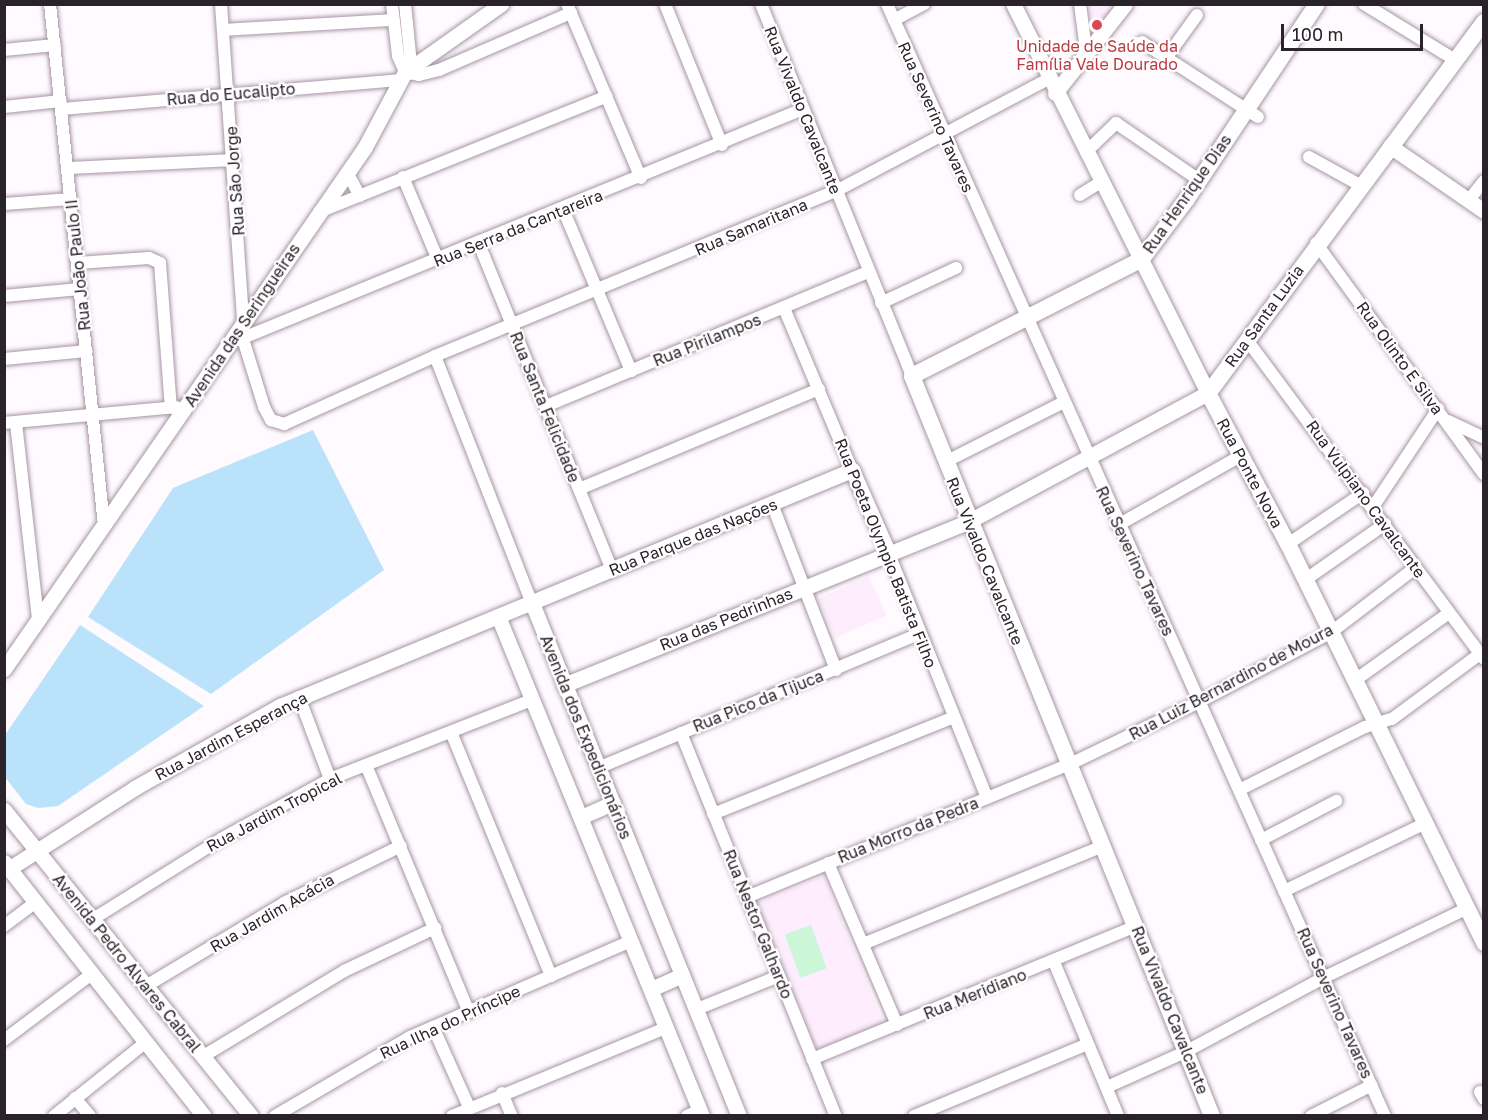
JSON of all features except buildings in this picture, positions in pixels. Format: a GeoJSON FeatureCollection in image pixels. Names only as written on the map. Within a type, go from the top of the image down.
{"type":"FeatureCollection","features":[{"type":"Feature","properties":{"kind":"main road","name":"Rua Henrique Dias"},"geometry":{"type":"LineString","coordinates":[[912,376],[1141,260],[1199,180],[1253,113],[1317,4]]}},
{"type":"Feature","properties":{"kind":"main road","name":"Rua Santa Luzia"},"geometry":{"type":"LineString","coordinates":[[1209,393],[1316,243],[1484,22]]}},
{"type":"Feature","properties":{"kind":"main road","name":"Rua Vivaldo Cavalcante"},"geometry":{"type":"LineString","coordinates":[[912,376],[1068,765],[1137,926],[1212,1116]]}},
{"type":"Feature","properties":{"kind":"main road","name":"Rua Ponte Nova"},"geometry":{"type":"LineString","coordinates":[[1209,393],[1288,544],[1484,943]]}},
{"type":"Feature","properties":{"kind":"street","name":"Rua João Paulo II"},"geometry":{"type":"LineString","coordinates":[[50,4],[69,168],[104,526]]}},
{"type":"Feature","properties":{"kind":"street","name":"Rua São Jorge"},"geometry":{"type":"LineString","coordinates":[[221,4],[234,160],[243,322]]}},
{"type":"Feature","properties":{"kind":"street"},"geometry":{"type":"LineString","coordinates":[[392,4],[395,46],[407,73]]}},
{"type":"Feature","properties":{"kind":"street"},"geometry":{"type":"LineString","coordinates":[[405,4],[407,73]]}},
{"type":"Feature","properties":{"kind":"street"},"geometry":{"type":"LineString","coordinates":[[407,73],[501,4]]}},
{"type":"Feature","properties":{"kind":"street"},"geometry":{"type":"LineString","coordinates":[[665,4],[722,145]]}},
{"type":"Feature","properties":{"kind":"street","name":"Rua Vivaldo Cavalcante"},"geometry":{"type":"LineString","coordinates":[[761,4],[880,303],[912,376]]}},
{"type":"Feature","properties":{"kind":"street","name":"Rua Severino Tavares"},"geometry":{"type":"LineString","coordinates":[[887,4],[1088,459],[1385,1116]]}},
{"type":"Feature","properties":{"kind":"street"},"geometry":{"type":"LineString","coordinates":[[894,20],[924,4]]}},
{"type":"Feature","properties":{"kind":"street","name":"Rua Ponte Nova"},"geometry":{"type":"LineString","coordinates":[[1013,4],[1054,93],[1102,181],[1209,393]]}},
{"type":"Feature","properties":{"kind":"street"},"geometry":{"type":"LineString","coordinates":[[1080,4],[1087,57]]}},
{"type":"Feature","properties":{"kind":"street"},"geometry":{"type":"LineString","coordinates":[[1054,93],[1087,57],[1125,4]]}},
{"type":"Feature","properties":{"kind":"street"},"geometry":{"type":"LineString","coordinates":[[1364,4],[1455,60]]}},
{"type":"Feature","properties":{"kind":"street"},"geometry":{"type":"LineString","coordinates":[[569,9],[641,178]]}},
{"type":"Feature","properties":{"kind":"street","name":"Rua do Eucalipto"},"geometry":{"type":"LineString","coordinates":[[4,107],[229,94],[439,70],[569,9]]}},
{"type":"Feature","properties":{"kind":"street"},"geometry":{"type":"LineString","coordinates":[[1166,58],[1197,15]]}},
{"type":"Feature","properties":{"kind":"street"},"geometry":{"type":"LineString","coordinates":[[224,30],[393,20]]}},
{"type":"Feature","properties":{"kind":"street"},"geometry":{"type":"LineString","coordinates":[[1142,42],[1253,113]]}},
{"type":"Feature","properties":{"kind":"street"},"geometry":{"type":"LineString","coordinates":[[4,50],[54,45]]}},
{"type":"Feature","properties":{"kind":"street","name":"Avenida das Seringueiras"},"geometry":{"type":"LineString","coordinates":[[4,669],[104,526],[179,407],[238,340],[243,322],[382,119],[407,73]]}},
{"type":"Feature","properties":{"kind":"street","name":"Rua Samaritana"},"geometry":{"type":"LineString","coordinates":[[238,340],[264,407],[274,422],[284,424],[435,356],[598,291],[836,191],[945,136],[1048,79]]}},
{"type":"Feature","properties":{"kind":"street"},"geometry":{"type":"LineString","coordinates":[[317,213],[607,96]]}},
{"type":"Feature","properties":{"kind":"street","name":"Rua Serra da Cantareira"},"geometry":{"type":"LineString","coordinates":[[238,340],[722,145],[802,109]]}},
{"type":"Feature","properties":{"kind":"street"},"geometry":{"type":"LineString","coordinates":[[1086,152],[1116,123],[1199,180]]}},
{"type":"Feature","properties":{"kind":"street"},"geometry":{"type":"LineString","coordinates":[[1390,146],[1484,211]]}},
{"type":"Feature","properties":{"kind":"street"},"geometry":{"type":"LineString","coordinates":[[1309,157],[1360,185]]}},
{"type":"Feature","properties":{"kind":"street"},"geometry":{"type":"LineString","coordinates":[[69,168],[234,160]]}},
{"type":"Feature","properties":{"kind":"street"},"geometry":{"type":"LineString","coordinates":[[347,172],[360,196]]}},
{"type":"Feature","properties":{"kind":"street"},"geometry":{"type":"LineString","coordinates":[[403,177],[438,260]]}},
{"type":"Feature","properties":{"kind":"street"},"geometry":{"type":"LineString","coordinates":[[1080,195],[1102,181]]}},
{"type":"Feature","properties":{"kind":"street"},"geometry":{"type":"LineString","coordinates":[[1469,200],[1484,181]]}},
{"type":"Feature","properties":{"kind":"street"},"geometry":{"type":"LineString","coordinates":[[4,204],[71,198]]}},
{"type":"Feature","properties":{"kind":"street"},"geometry":{"type":"LineString","coordinates":[[564,209],[631,371]]}},
{"type":"Feature","properties":{"kind":"street","name":"Rua Olinto E Silva"},"geometry":{"type":"LineString","coordinates":[[1316,243],[1484,474]]}},
{"type":"Feature","properties":{"kind":"street","name":"Rua Santa Felicidade"},"geometry":{"type":"LineString","coordinates":[[479,244],[612,570]]}},
{"type":"Feature","properties":{"kind":"street"},"geometry":{"type":"LineString","coordinates":[[38,620],[10,423],[179,407],[160,263],[156,259],[78,263]]}},
{"type":"Feature","properties":{"kind":"street"},"geometry":{"type":"LineString","coordinates":[[880,303],[956,267]]}},
{"type":"Feature","properties":{"kind":"street","name":"Rua Pirilampos"},"geometry":{"type":"LineString","coordinates":[[546,406],[868,272]]}},
{"type":"Feature","properties":{"kind":"street"},"geometry":{"type":"LineString","coordinates":[[4,296],[80,289]]}},
{"type":"Feature","properties":{"kind":"street","name":"Rua Poeta Olympio Batista Filho"},"geometry":{"type":"LineString","coordinates":[[784,308],[889,554],[919,634],[987,798]]}},
{"type":"Feature","properties":{"kind":"street","name":"Rua Vulpiano Cavalcante"},"geometry":{"type":"LineString","coordinates":[[1247,340],[1482,656]]}},
{"type":"Feature","properties":{"kind":"street"},"geometry":{"type":"LineString","coordinates":[[4,359],[87,351]]}},
{"type":"Feature","properties":{"kind":"street","name":"Avenida dos Expedicionários"},"geometry":{"type":"LineString","coordinates":[[435,356],[564,685],[740,1116]]}},
{"type":"Feature","properties":{"kind":"street"},"geometry":{"type":"LineString","coordinates":[[579,489],[819,389]]}},
{"type":"Feature","properties":{"kind":"street","name":"Rua Santa Luzia"},"geometry":{"type":"LineString","coordinates":[[969,520],[1209,393]]}},
{"type":"Feature","properties":{"kind":"street"},"geometry":{"type":"LineString","coordinates":[[945,462],[1064,402]]}},
{"type":"Feature","properties":{"kind":"street"},"geometry":{"type":"LineString","coordinates":[[1373,507],[1438,410]]}},
{"type":"Feature","properties":{"kind":"street"},"geometry":{"type":"LineString","coordinates":[[1446,421],[1484,438]]}},
{"type":"Feature","properties":{"kind":"street"},"geometry":{"type":"LineString","coordinates":[[1118,525],[1242,455]]}},
{"type":"Feature","properties":{"kind":"street","name":"Rua Parque das Nações"},"geometry":{"type":"LineString","coordinates":[[532,603],[852,470]]}},
{"type":"Feature","properties":{"kind":"street"},"geometry":{"type":"LineString","coordinates":[[1288,544],[1363,493]]}},
{"type":"Feature","properties":{"kind":"street"},"geometry":{"type":"LineString","coordinates":[[772,504],[836,670]]}},
{"type":"Feature","properties":{"kind":"street","name":"Rua das Pedrinhas"},"geometry":{"type":"LineString","coordinates":[[564,685],[969,520]]}},
{"type":"Feature","properties":{"kind":"street"},"geometry":{"type":"LineString","coordinates":[[1305,580],[1384,524]]}},
{"type":"Feature","properties":{"kind":"street","name":"Rua Luiz Bernardino de Moura"},"geometry":{"type":"LineString","coordinates":[[1068,765],[1199,702],[1330,633],[1416,568]]}},
{"type":"Feature","properties":{"kind":"street","name":"Rua Jardim Esperança"},"geometry":{"type":"LineString","coordinates":[[7,865],[37,850],[208,745],[299,697],[532,603]]}},
{"type":"Feature","properties":{"kind":"street"},"geometry":{"type":"LineString","coordinates":[[1354,681],[1449,613]]}},
{"type":"Feature","properties":{"kind":"street"},"geometry":{"type":"LineString","coordinates":[[498,616],[651,989],[696,1114]]}},
{"type":"Feature","properties":{"kind":"street","name":"Rua Pico da Tijuca"},"geometry":{"type":"LineString","coordinates":[[598,768],[919,634]]}},
{"type":"Feature","properties":{"kind":"street"},"geometry":{"type":"LineString","coordinates":[[1239,790],[1375,724],[1392,719],[1482,656]]}},
{"type":"Feature","properties":{"kind":"street"},"geometry":{"type":"LineString","coordinates":[[299,697],[330,779]]}},
{"type":"Feature","properties":{"kind":"street","name":"Rua Jardim Tropical"},"geometry":{"type":"LineString","coordinates":[[93,919],[221,839],[330,779],[532,700]]}},
{"type":"Feature","properties":{"kind":"street"},"geometry":{"type":"LineString","coordinates":[[713,814],[954,717]]}},
{"type":"Feature","properties":{"kind":"street"},"geometry":{"type":"LineString","coordinates":[[451,732],[551,976]]}},
{"type":"Feature","properties":{"kind":"street","name":"Rua Nestor Galhardo"},"geometry":{"type":"LineString","coordinates":[[681,733],[836,1116]]}},
{"type":"Feature","properties":{"kind":"street"},"geometry":{"type":"LineString","coordinates":[[366,765],[469,1012]]}},
{"type":"Feature","properties":{"kind":"street","name":"Rua Morro da Pedra"},"geometry":{"type":"LineString","coordinates":[[747,897],[1068,765]]}},
{"type":"Feature","properties":{"kind":"street"},"geometry":{"type":"LineString","coordinates":[[1261,840],[1336,801]]}},
{"type":"Feature","properties":{"kind":"street"},"geometry":{"type":"LineString","coordinates":[[581,817],[613,803]]}},
{"type":"Feature","properties":{"kind":"street","name":"Avenida Pedro Alvares Cabral"},"geometry":{"type":"LineString","coordinates":[[4,810],[251,1116]]}},
{"type":"Feature","properties":{"kind":"street"},"geometry":{"type":"LineString","coordinates":[[1284,891],[1424,824]]}},
{"type":"Feature","properties":{"kind":"street","name":"Rua Jardim Acácia"},"geometry":{"type":"LineString","coordinates":[[146,986],[284,903],[401,846]]}},
{"type":"Feature","properties":{"kind":"street"},"geometry":{"type":"LineString","coordinates":[[863,944],[1103,846]]}},
{"type":"Feature","properties":{"kind":"street"},"geometry":{"type":"LineString","coordinates":[[828,862],[897,1025]]}},
{"type":"Feature","properties":{"kind":"street","name":"Avenida Pedro Alvares Cabral"},"geometry":{"type":"LineString","coordinates":[[7,865],[204,1116]]}},
{"type":"Feature","properties":{"kind":"street"},"geometry":{"type":"LineString","coordinates":[[4,926],[36,902]]}},
{"type":"Feature","properties":{"kind":"street"},"geometry":{"type":"LineString","coordinates":[[1107,1087],[1187,1051],[1323,978],[1466,909]]}},
{"type":"Feature","properties":{"kind":"street","name":"Rua Meridiano"},"geometry":{"type":"LineString","coordinates":[[813,1059],[1137,926]]}},
{"type":"Feature","properties":{"kind":"street"},"geometry":{"type":"LineString","coordinates":[[202,1057],[344,971],[435,928]]}},
{"type":"Feature","properties":{"kind":"street","name":"Rua Ilha do Príncipe"},"geometry":{"type":"LineString","coordinates":[[275,1116],[433,1027],[631,941]]}},
{"type":"Feature","properties":{"kind":"street"},"geometry":{"type":"LineString","coordinates":[[1054,962],[1118,1116]]}},
{"type":"Feature","properties":{"kind":"street"},"geometry":{"type":"LineString","coordinates":[[4,1040],[93,973]]}},
{"type":"Feature","properties":{"kind":"street"},"geometry":{"type":"LineString","coordinates":[[651,989],[682,975]]}},
{"type":"Feature","properties":{"kind":"street"},"geometry":{"type":"LineString","coordinates":[[697,1010],[779,976]]}},
{"type":"Feature","properties":{"kind":"street"},"geometry":{"type":"LineString","coordinates":[[433,1027],[469,1107]]}},
{"type":"Feature","properties":{"kind":"street"},"geometry":{"type":"LineString","coordinates":[[452,1116],[502,1093],[666,1029]]}},
{"type":"Feature","properties":{"kind":"street"},"geometry":{"type":"LineString","coordinates":[[54,1116],[146,1042]]}},
{"type":"Feature","properties":{"kind":"street"},"geometry":{"type":"LineString","coordinates":[[914,1116],[1088,1044]]}},
{"type":"Feature","properties":{"kind":"street"},"geometry":{"type":"LineString","coordinates":[[1311,1116],[1372,1085]]}},
{"type":"Feature","properties":{"kind":"street"},"geometry":{"type":"LineString","coordinates":[[502,1093],[512,1116]]}},
{"type":"Feature","properties":{"kind":"street"},"geometry":{"type":"LineString","coordinates":[[75,1098],[90,1116]]}},
{"type":"Feature","properties":{"kind":"shaded area","name":"Unidade de Saúde da Família Vale Dourado"},"geometry":{"type":"Polygon","coordinates":[[[1089,5],[1119,5],[1092,42],[1089,5]]]}},
{"type":"Feature","properties":{"kind":"shaded area"},"geometry":{"type":"Polygon","coordinates":[[[869,576],[886,615],[835,638],[818,599],[869,576]]]}},
{"type":"Feature","properties":{"kind":"shaded area"},"geometry":{"type":"Polygon","coordinates":[[[824,876],[885,1026],[819,1053],[758,903],[824,876]]]}},
{"type":"Feature","properties":{"kind":"green space"},"geometry":{"type":"Polygon","coordinates":[[[811,925],[827,968],[800,978],[785,935],[811,925]]]}},
{"type":"Feature","properties":{"kind":"water"},"geometry":{"type":"Polygon","coordinates":[[[313,430],[384,570],[211,694],[88,617],[173,488],[313,430]]]}},
{"type":"Feature","properties":{"kind":"water"},"geometry":{"type":"Polygon","coordinates":[[[80,625],[204,706],[58,806],[38,808],[26,804],[5,777],[5,735],[80,625]]]}},
{"type":"Feature","properties":{"kind":"place","name":"Unidade de Saúde da Família Vale Dourado"},"geometry":{"type":"Point","coordinates":[1097,25]}}]}
